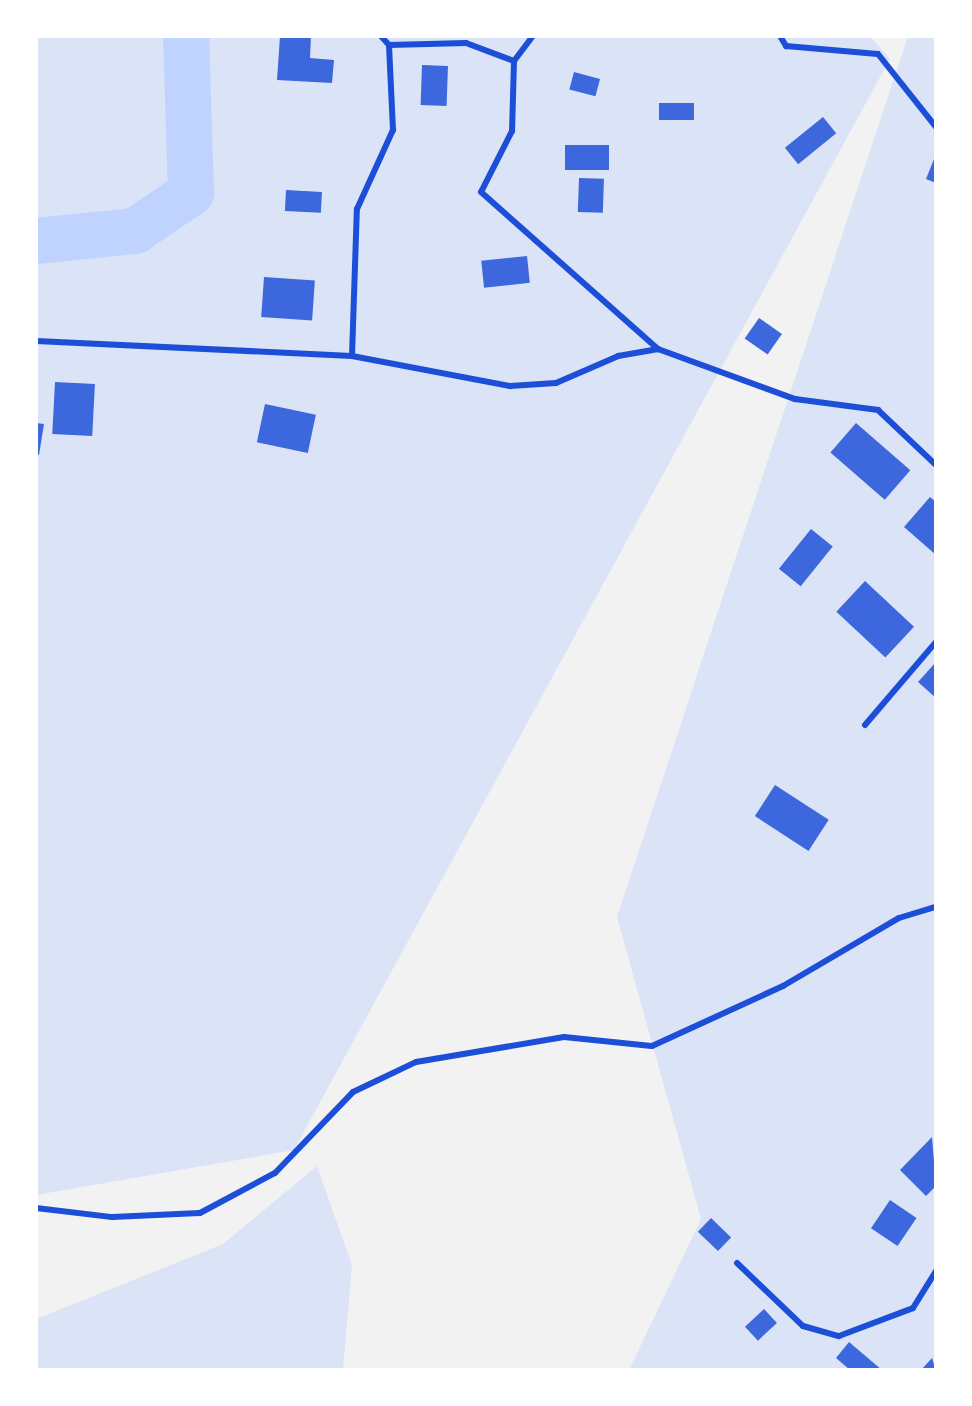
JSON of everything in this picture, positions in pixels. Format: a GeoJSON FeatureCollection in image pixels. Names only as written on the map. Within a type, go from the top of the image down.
{"type":"FeatureCollection","features":[{"type":"Feature","properties":{"kind":"lane"},"geometry":{"type":"LineString","coordinates":[[352,356],[357,209],[393,130],[389,45],[381,36]]}},
{"type":"Feature","properties":{"kind":"lane"},"geometry":{"type":"LineString","coordinates":[[533,36],[514,61],[512,131],[481,192],[658,349],[795,399],[878,410],[936,465]]}},
{"type":"Feature","properties":{"kind":"lane"},"geometry":{"type":"LineString","coordinates":[[780,36],[786,46],[878,54],[936,127]]}},
{"type":"Feature","properties":{"kind":"lane"},"geometry":{"type":"LineString","coordinates":[[389,45],[466,43],[514,61]]}},
{"type":"Feature","properties":{"kind":"lane"},"geometry":{"type":"LineString","coordinates":[[36,341],[352,356],[510,386],[556,383],[618,356],[658,349]]}},
{"type":"Feature","properties":{"kind":"lane"},"geometry":{"type":"LineString","coordinates":[[865,725],[936,642]]}},
{"type":"Feature","properties":{"kind":"lane"},"geometry":{"type":"LineString","coordinates":[[36,1208],[112,1217],[200,1213],[275,1173],[353,1092],[416,1062],[564,1037],[652,1046],[783,986],[899,918],[936,907]]}},
{"type":"Feature","properties":{"kind":"lane"},"geometry":{"type":"LineString","coordinates":[[737,1263],[803,1326],[839,1336],[913,1308],[936,1271]]}},
{"type":"Feature","properties":{"kind":"shaded area"},"geometry":{"type":"Polygon","coordinates":[[[36,36],[870,36],[890,59],[294,1150],[36,1195],[36,36]]]}},
{"type":"Feature","properties":{"kind":"shaded area"},"geometry":{"type":"Polygon","coordinates":[[[908,36],[936,36],[936,1370],[629,1370],[701,1219],[617,917],[908,36]]]}},
{"type":"Feature","properties":{"kind":"shaded area"},"geometry":{"type":"Polygon","coordinates":[[[317,1166],[352,1265],[343,1370],[36,1370],[36,1319],[223,1244],[317,1166]]]}},
{"type":"Feature","properties":{"kind":"building"},"geometry":{"type":"Polygon","coordinates":[[[280,36],[311,36],[310,58],[334,60],[332,83],[277,80],[280,36]]]}},
{"type":"Feature","properties":{"kind":"building"},"geometry":{"type":"Polygon","coordinates":[[[422,65],[448,66],[447,106],[421,105],[422,65]]]}},
{"type":"Feature","properties":{"kind":"building"},"geometry":{"type":"Polygon","coordinates":[[[574,72],[600,79],[595,96],[569,89],[574,72]]]}},
{"type":"Feature","properties":{"kind":"building"},"geometry":{"type":"Polygon","coordinates":[[[659,103],[694,103],[694,120],[659,120],[659,103]]]}},
{"type":"Feature","properties":{"kind":"building"},"geometry":{"type":"Polygon","coordinates":[[[823,117],[836,133],[798,164],[785,148],[823,117]]]}},
{"type":"Feature","properties":{"kind":"building"},"geometry":{"type":"Polygon","coordinates":[[[565,145],[609,145],[609,170],[565,170],[565,145]]]}},
{"type":"Feature","properties":{"kind":"building"},"geometry":{"type":"Polygon","coordinates":[[[936,154],[936,183],[926,179],[936,154]]]}},
{"type":"Feature","properties":{"kind":"building"},"geometry":{"type":"Polygon","coordinates":[[[579,178],[604,179],[603,213],[578,212],[579,178]]]}},
{"type":"Feature","properties":{"kind":"building"},"geometry":{"type":"Polygon","coordinates":[[[286,190],[322,192],[321,213],[285,211],[286,190]]]}},
{"type":"Feature","properties":{"kind":"building"},"geometry":{"type":"Polygon","coordinates":[[[527,256],[530,283],[484,288],[481,261],[527,256]]]}},
{"type":"Feature","properties":{"kind":"building"},"geometry":{"type":"Polygon","coordinates":[[[264,277],[315,281],[312,320],[261,317],[264,277]]]}},
{"type":"Feature","properties":{"kind":"building"},"geometry":{"type":"Polygon","coordinates":[[[759,318],[782,334],[768,355],[745,338],[759,318]]]}},
{"type":"Feature","properties":{"kind":"building"},"geometry":{"type":"Polygon","coordinates":[[[55,382],[95,384],[92,436],[52,434],[55,382]]]}},
{"type":"Feature","properties":{"kind":"building"},"geometry":{"type":"Polygon","coordinates":[[[265,404],[316,415],[308,453],[257,442],[265,404]]]}},
{"type":"Feature","properties":{"kind":"building"},"geometry":{"type":"Polygon","coordinates":[[[36,423],[44,424],[39,455],[36,454],[36,423]]]}},
{"type":"Feature","properties":{"kind":"building"},"geometry":{"type":"Polygon","coordinates":[[[856,423],[910,470],[885,500],[830,452],[856,423]]]}},
{"type":"Feature","properties":{"kind":"building"},"geometry":{"type":"Polygon","coordinates":[[[930,497],[936,502],[936,555],[904,527],[930,497]]]}},
{"type":"Feature","properties":{"kind":"building"},"geometry":{"type":"Polygon","coordinates":[[[811,529],[833,547],[801,586],[779,569],[811,529]]]}},
{"type":"Feature","properties":{"kind":"building"},"geometry":{"type":"Polygon","coordinates":[[[865,581],[914,627],[885,657],[836,612],[865,581]]]}},
{"type":"Feature","properties":{"kind":"building"},"geometry":{"type":"Polygon","coordinates":[[[936,662],[936,698],[918,682],[936,662]]]}},
{"type":"Feature","properties":{"kind":"building"},"geometry":{"type":"Polygon","coordinates":[[[775,785],[829,820],[809,851],[755,816],[775,785]]]}},
{"type":"Feature","properties":{"kind":"building"},"geometry":{"type":"Polygon","coordinates":[[[932,1137],[936,1186],[926,1196],[900,1170],[932,1137]]]}},
{"type":"Feature","properties":{"kind":"building"},"geometry":{"type":"Polygon","coordinates":[[[890,1200],[917,1218],[898,1246],[871,1228],[890,1200]]]}},
{"type":"Feature","properties":{"kind":"building"},"geometry":{"type":"Polygon","coordinates":[[[711,1218],[731,1237],[718,1251],[698,1232],[711,1218]]]}},
{"type":"Feature","properties":{"kind":"building"},"geometry":{"type":"Polygon","coordinates":[[[764,1309],[777,1323],[758,1341],[745,1327],[764,1309]]]}},
{"type":"Feature","properties":{"kind":"building"},"geometry":{"type":"Polygon","coordinates":[[[849,1342],[882,1370],[850,1370],[836,1358],[849,1342]]]}},
{"type":"Feature","properties":{"kind":"building"},"geometry":{"type":"Polygon","coordinates":[[[932,1358],[936,1370],[921,1370],[932,1358]]]}},
{"type":"Feature","properties":{"kind":"waterway"},"geometry":{"type":"LineString","coordinates":[[36,241],[135,231],[191,193],[186,36]]}}]}
